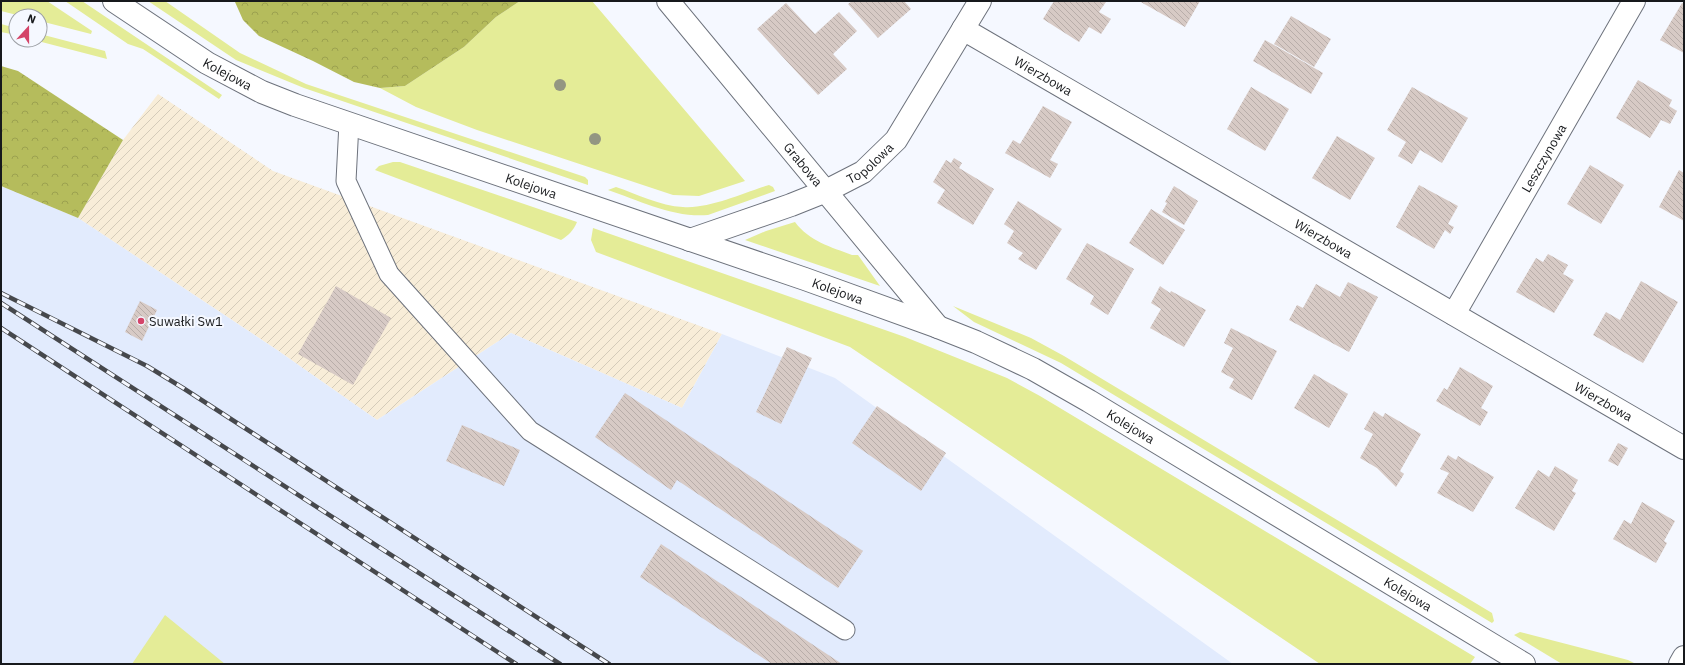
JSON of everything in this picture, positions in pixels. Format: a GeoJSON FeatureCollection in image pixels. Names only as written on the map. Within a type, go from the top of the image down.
{"type":"FeatureCollection","features":[{"type":"Feature","properties":{"kind":"street","name":"Kolejowa"},"geometry":{"type":"LineString","coordinates":[[114,1],[207,63],[231,76],[295,105],[812,282],[976,342],[1090,401],[1524,664]]}},
{"type":"Feature","properties":{"kind":"street","name":"Grabowa"},"geometry":{"type":"LineString","coordinates":[[668,1],[938,327]]}},
{"type":"Feature","properties":{"kind":"street","name":"Topolowa"},"geometry":{"type":"LineString","coordinates":[[690,240],[791,205],[826,191],[863,172],[896,140],[980,1]]}},
{"type":"Feature","properties":{"kind":"street","name":"Leszczynowa"},"geometry":{"type":"LineString","coordinates":[[1454,314],[1634,1]]}},
{"type":"Feature","properties":{"kind":"street","name":"Wierzbowa"},"geometry":{"type":"LineString","coordinates":[[963,29],[1684,448]]}},
{"type":"Feature","properties":{"kind":"street"},"geometry":{"type":"LineString","coordinates":[[1680,664],[1684,657]]}},
{"type":"Feature","properties":{"kind":"lane"},"geometry":{"type":"LineString","coordinates":[[349,123],[346,181],[389,274],[530,431],[844,630]]}},
{"type":"Feature","properties":{"kind":"shaded area"},"geometry":{"type":"Polygon","coordinates":[[[158,94],[273,171],[722,334],[682,408],[511,333],[377,420],[277,350],[78,218],[123,140],[158,94]]]}},
{"type":"Feature","properties":{"kind":"shaded area"},"geometry":{"type":"Polygon","coordinates":[[[1,186],[78,218],[277,350],[377,420],[511,333],[682,408],[722,334],[835,378],[1233,664],[1,664],[1,186]]]}},
{"type":"Feature","properties":{"kind":"green space"},"geometry":{"type":"Polygon","coordinates":[[[1,1],[47,1],[92,31],[91,34],[48,23],[48,8],[8,8],[8,13],[1,11],[1,1]]]}},
{"type":"Feature","properties":{"kind":"green space"},"geometry":{"type":"Polygon","coordinates":[[[65,1],[82,1],[222,95],[219,99],[143,49],[128,44],[65,1]]]}},
{"type":"Feature","properties":{"kind":"green space"},"geometry":{"type":"Polygon","coordinates":[[[148,1],[165,1],[240,53],[306,84],[585,177],[588,180],[588,185],[304,88],[236,60],[148,1]]]}},
{"type":"Feature","properties":{"kind":"green space"},"geometry":{"type":"Polygon","coordinates":[[[520,1],[592,1],[745,181],[699,196],[673,195],[477,130],[416,107],[380,88],[405,86],[464,47],[496,17],[520,1]]]}},
{"type":"Feature","properties":{"kind":"green space"},"geometry":{"type":"Polygon","coordinates":[[[520,1],[496,17],[464,47],[405,86],[380,88],[354,82],[259,36],[243,20],[235,2],[520,1]]]}},
{"type":"Feature","properties":{"kind":"green space"},"geometry":{"type":"Polygon","coordinates":[[[1,24],[8,26],[8,33],[1,32],[1,24]]]}},
{"type":"Feature","properties":{"kind":"green space"},"geometry":{"type":"Polygon","coordinates":[[[48,36],[105,51],[107,59],[48,44],[48,36]]]}},
{"type":"Feature","properties":{"kind":"green space"},"geometry":{"type":"Polygon","coordinates":[[[1,66],[18,71],[123,140],[78,218],[1,186],[1,66]]]}},
{"type":"Feature","properties":{"kind":"green space"},"geometry":{"type":"Polygon","coordinates":[[[393,162],[400,162],[577,222],[574,228],[561,240],[375,170],[379,166],[393,162]]]}},
{"type":"Feature","properties":{"kind":"green space"},"geometry":{"type":"Polygon","coordinates":[[[769,185],[773,187],[775,191],[708,215],[683,214],[657,208],[608,190],[616,187],[666,204],[693,207],[704,206],[726,200],[769,185]]]}},
{"type":"Feature","properties":{"kind":"green space"},"geometry":{"type":"Polygon","coordinates":[[[795,222],[807,234],[821,243],[852,255],[858,255],[880,286],[745,240],[766,231],[795,222]]]}},
{"type":"Feature","properties":{"kind":"green space"},"geometry":{"type":"Polygon","coordinates":[[[593,228],[905,337],[1007,378],[1040,396],[1475,657],[1470,664],[1320,664],[850,347],[596,252],[591,240],[593,228]]]}},
{"type":"Feature","properties":{"kind":"green space"},"geometry":{"type":"Polygon","coordinates":[[[953,306],[1031,338],[1064,356],[1492,613],[1494,621],[1492,623],[1061,363],[974,322],[953,306]]]}},
{"type":"Feature","properties":{"kind":"green space"},"geometry":{"type":"Polygon","coordinates":[[[165,615],[225,664],[132,664],[165,615]]]}},
{"type":"Feature","properties":{"kind":"green space"},"geometry":{"type":"Polygon","coordinates":[[[1520,632],[1628,660],[1636,664],[1562,664],[1514,635],[1520,632]]]}},
{"type":"Feature","properties":{"kind":"building"},"geometry":{"type":"Polygon","coordinates":[[[852,1],[904,1],[911,9],[878,38],[848,4],[852,1]]]}},
{"type":"Feature","properties":{"kind":"building"},"geometry":{"type":"Polygon","coordinates":[[[1054,1],[1105,1],[1106,2],[1099,12],[1111,19],[1101,34],[1089,27],[1079,42],[1043,19],[1054,1]]]}},
{"type":"Feature","properties":{"kind":"building"},"geometry":{"type":"Polygon","coordinates":[[[1139,1],[1200,1],[1185,27],[1139,1]]]}},
{"type":"Feature","properties":{"kind":"building"},"geometry":{"type":"Polygon","coordinates":[[[786,3],[815,34],[839,12],[857,31],[833,54],[847,69],[818,95],[757,29],[786,3]]]}},
{"type":"Feature","properties":{"kind":"building"},"geometry":{"type":"Polygon","coordinates":[[[1682,3],[1684,4],[1684,53],[1660,40],[1682,3]]]}},
{"type":"Feature","properties":{"kind":"building"},"geometry":{"type":"Polygon","coordinates":[[[1291,16],[1331,39],[1314,67],[1274,44],[1291,16]]]}},
{"type":"Feature","properties":{"kind":"building"},"geometry":{"type":"Polygon","coordinates":[[[1265,40],[1323,73],[1311,94],[1253,61],[1265,40]]]}},
{"type":"Feature","properties":{"kind":"building"},"geometry":{"type":"Polygon","coordinates":[[[1638,80],[1672,100],[1669,106],[1677,111],[1670,124],[1661,120],[1650,138],[1616,118],[1638,80]]]}},
{"type":"Feature","properties":{"kind":"building"},"geometry":{"type":"Polygon","coordinates":[[[1251,87],[1289,109],[1265,151],[1227,129],[1251,87]]]}},
{"type":"Feature","properties":{"kind":"building"},"geometry":{"type":"Polygon","coordinates":[[[1412,87],[1468,118],[1442,163],[1420,150],[1412,164],[1398,156],[1406,142],[1387,130],[1412,87]]]}},
{"type":"Feature","properties":{"kind":"building"},"geometry":{"type":"Polygon","coordinates":[[[1043,106],[1072,122],[1050,160],[1058,164],[1050,178],[1005,153],[1013,140],[1020,144],[1043,106]]]}},
{"type":"Feature","properties":{"kind":"building"},"geometry":{"type":"Polygon","coordinates":[[[1337,136],[1375,158],[1350,200],[1312,178],[1337,136]]]}},
{"type":"Feature","properties":{"kind":"building"},"geometry":{"type":"Polygon","coordinates":[[[954,158],[962,163],[959,168],[994,189],[973,225],[937,203],[945,190],[933,182],[946,160],[951,163],[954,158]]]}},
{"type":"Feature","properties":{"kind":"building"},"geometry":{"type":"Polygon","coordinates":[[[1590,165],[1624,185],[1601,224],[1567,204],[1590,165]]]}},
{"type":"Feature","properties":{"kind":"building"},"geometry":{"type":"Polygon","coordinates":[[[1679,170],[1684,173],[1684,221],[1659,207],[1679,170]]]}},
{"type":"Feature","properties":{"kind":"building"},"geometry":{"type":"Polygon","coordinates":[[[1419,185],[1458,206],[1448,224],[1454,227],[1450,234],[1445,230],[1434,249],[1396,227],[1419,185]]]}},
{"type":"Feature","properties":{"kind":"building"},"geometry":{"type":"Polygon","coordinates":[[[1174,186],[1198,201],[1184,225],[1162,212],[1167,203],[1165,202],[1174,186]]]}},
{"type":"Feature","properties":{"kind":"building"},"geometry":{"type":"Polygon","coordinates":[[[1018,201],[1062,229],[1036,270],[1018,259],[1023,253],[1007,243],[1014,231],[1004,224],[1018,201]]]}},
{"type":"Feature","properties":{"kind":"building"},"geometry":{"type":"Polygon","coordinates":[[[1151,209],[1185,230],[1163,265],[1129,243],[1151,209]]]}},
{"type":"Feature","properties":{"kind":"building"},"geometry":{"type":"Polygon","coordinates":[[[1087,243],[1134,269],[1108,315],[1090,304],[1094,296],[1066,279],[1087,243]]]}},
{"type":"Feature","properties":{"kind":"building"},"geometry":{"type":"Polygon","coordinates":[[[1548,254],[1568,265],[1563,274],[1574,280],[1554,313],[1516,292],[1536,258],[1543,262],[1548,254]]]}},
{"type":"Feature","properties":{"kind":"building"},"geometry":{"type":"Polygon","coordinates":[[[1641,281],[1678,302],[1643,363],[1593,335],[1606,312],[1620,320],[1641,281]]]}},
{"type":"Feature","properties":{"kind":"building"},"geometry":{"type":"Polygon","coordinates":[[[1348,282],[1378,297],[1349,352],[1289,320],[1297,305],[1303,308],[1316,284],[1340,297],[1348,282]]]}},
{"type":"Feature","properties":{"kind":"building"},"geometry":{"type":"Polygon","coordinates":[[[336,286],[391,318],[353,385],[298,354],[336,286]]]}},
{"type":"Feature","properties":{"kind":"building"},"geometry":{"type":"Polygon","coordinates":[[[1160,286],[1170,293],[1171,291],[1206,310],[1184,347],[1150,328],[1161,309],[1151,303],[1160,286]]]}},
{"type":"Feature","properties":{"kind":"building","name":"Suwałki Sw1"},"geometry":{"type":"Polygon","coordinates":[[[140,301],[157,310],[142,341],[125,332],[140,301]]]}},
{"type":"Feature","properties":{"kind":"building"},"geometry":{"type":"Polygon","coordinates":[[[1231,328],[1277,351],[1252,400],[1229,388],[1234,379],[1221,372],[1233,348],[1224,343],[1231,328]]]}},
{"type":"Feature","properties":{"kind":"building"},"geometry":{"type":"Polygon","coordinates":[[[787,347],[812,358],[781,424],[756,412],[787,347]]]}},
{"type":"Feature","properties":{"kind":"building"},"geometry":{"type":"Polygon","coordinates":[[[1460,367],[1493,386],[1481,408],[1488,412],[1480,426],[1436,401],[1444,388],[1447,390],[1460,367]]]}},
{"type":"Feature","properties":{"kind":"building"},"geometry":{"type":"Polygon","coordinates":[[[1314,374],[1348,394],[1329,428],[1294,408],[1314,374]]]}},
{"type":"Feature","properties":{"kind":"building"},"geometry":{"type":"Polygon","coordinates":[[[625,393],[863,551],[838,588],[677,480],[671,490],[595,437],[625,393]]]}},
{"type":"Feature","properties":{"kind":"building"},"geometry":{"type":"Polygon","coordinates":[[[877,406],[946,453],[921,491],[852,443],[877,406]]]}},
{"type":"Feature","properties":{"kind":"building"},"geometry":{"type":"Polygon","coordinates":[[[1374,411],[1383,417],[1385,413],[1421,434],[1400,471],[1404,474],[1396,487],[1377,468],[1360,458],[1373,434],[1364,429],[1374,411]]]}},
{"type":"Feature","properties":{"kind":"building"},"geometry":{"type":"Polygon","coordinates":[[[462,425],[520,450],[504,486],[446,461],[462,425]]]}},
{"type":"Feature","properties":{"kind":"building"},"geometry":{"type":"Polygon","coordinates":[[[1618,443],[1628,448],[1618,466],[1608,461],[1618,443]]]}},
{"type":"Feature","properties":{"kind":"building"},"geometry":{"type":"Polygon","coordinates":[[[1448,455],[1456,460],[1458,456],[1494,477],[1473,512],[1437,493],[1449,473],[1440,469],[1448,455]]]}},
{"type":"Feature","properties":{"kind":"building"},"geometry":{"type":"Polygon","coordinates":[[[1555,466],[1578,480],[1572,491],[1576,493],[1554,531],[1515,508],[1538,470],[1549,477],[1555,466]]]}},
{"type":"Feature","properties":{"kind":"building"},"geometry":{"type":"Polygon","coordinates":[[[1642,502],[1675,521],[1664,541],[1667,543],[1656,563],[1613,539],[1624,520],[1631,524],[1642,502]]]}},
{"type":"Feature","properties":{"kind":"building"},"geometry":{"type":"Polygon","coordinates":[[[661,544],[842,664],[772,664],[640,577],[661,544]]]}},
{"type":"Feature","properties":{"kind":"railway"},"geometry":{"type":"LineString","coordinates":[[1,293],[147,366],[609,664]]}},
{"type":"Feature","properties":{"kind":"railway"},"geometry":{"type":"LineString","coordinates":[[1,303],[560,664]]}},
{"type":"Feature","properties":{"kind":"railway"},"geometry":{"type":"LineString","coordinates":[[1,328],[516,664]]}},
{"type":"Feature","properties":{"kind":"place","name":"Suwałki Sw1"},"geometry":{"type":"Point","coordinates":[141,321]}}]}
